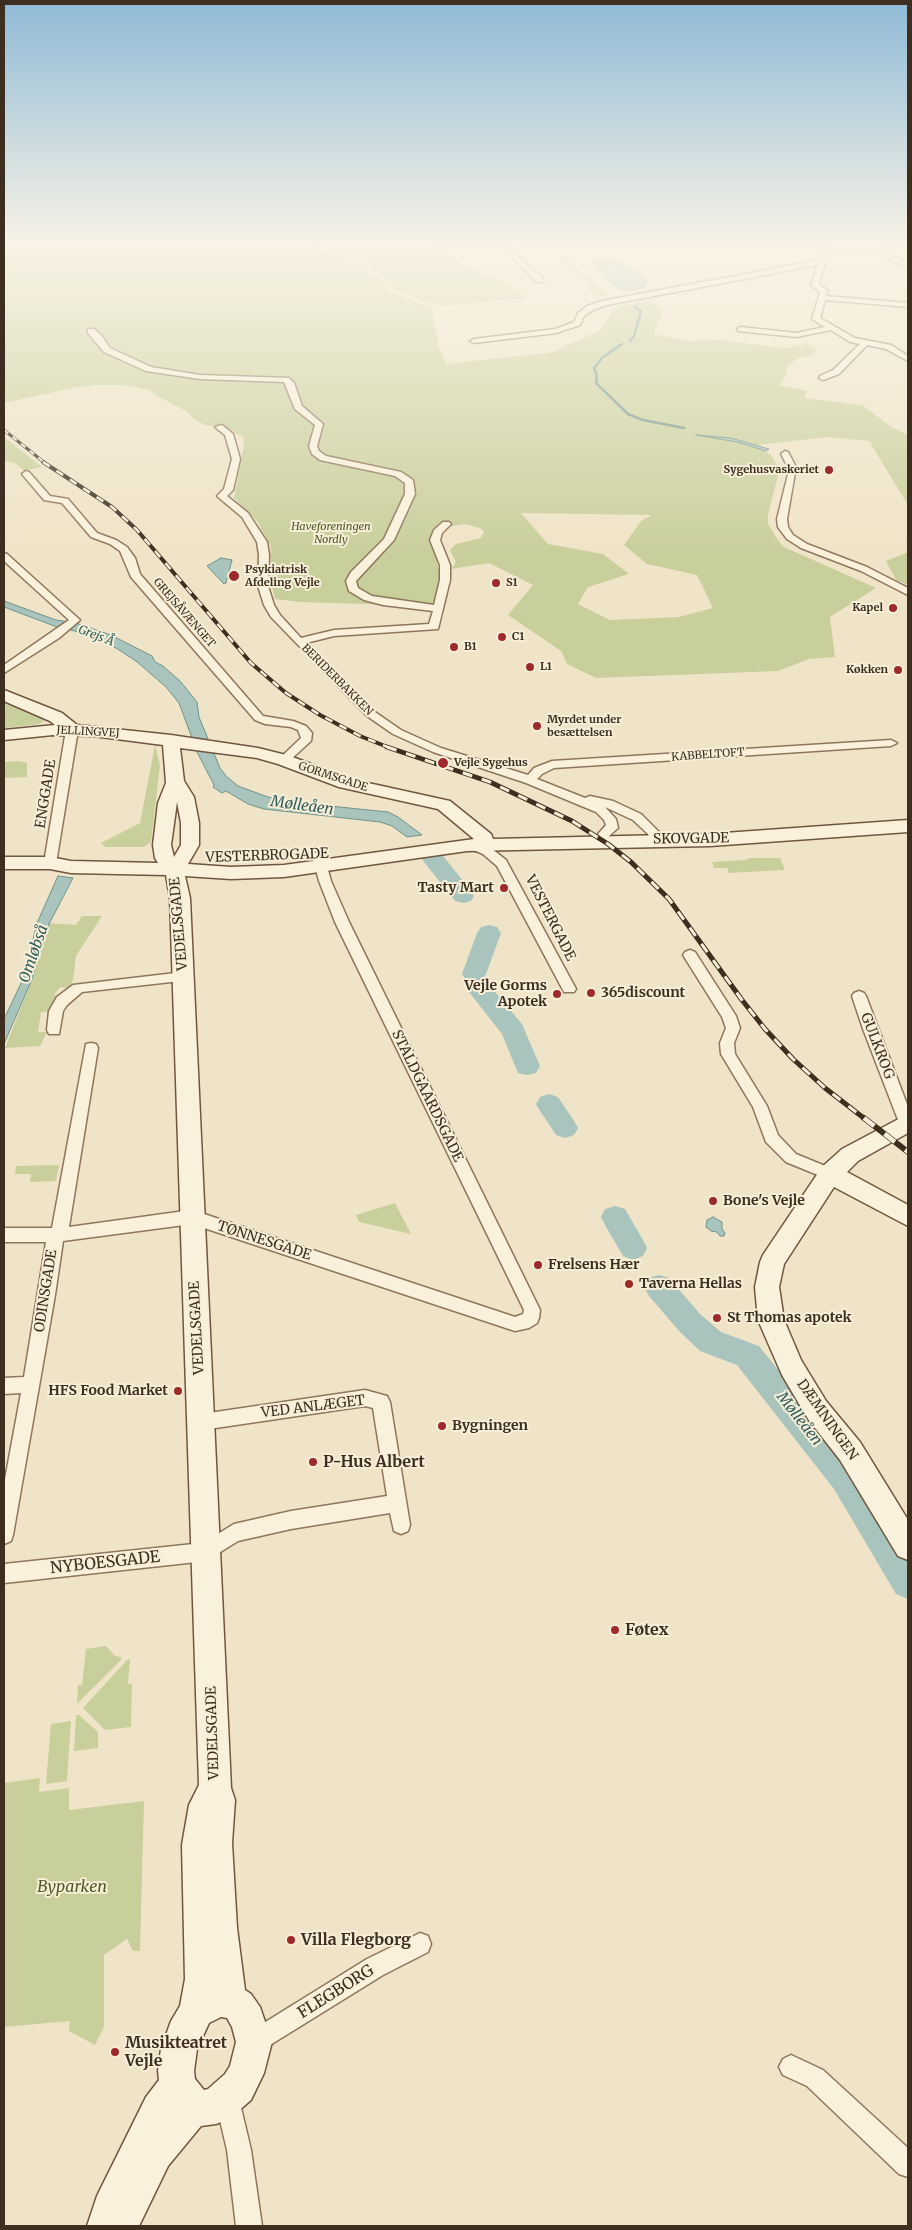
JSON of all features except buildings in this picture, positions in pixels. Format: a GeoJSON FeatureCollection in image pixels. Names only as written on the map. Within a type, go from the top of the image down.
{"type":"FeatureCollection","features":[{"type":"Feature","properties":{"kind":"main road"},"geometry":{"type":"LineString","coordinates":[[4,695],[56,717],[70,737]]}},
{"type":"Feature","properties":{"kind":"main road","name":"JELLINGVEJ"},"geometry":{"type":"LineString","coordinates":[[4,735],[70,737],[111,732],[178,741]]}},
{"type":"Feature","properties":{"kind":"main road","name":"GORMSGADE"},"geometry":{"type":"LineString","coordinates":[[178,741],[258,753],[284,760],[345,783],[444,805],[479,842]]}},
{"type":"Feature","properties":{"kind":"main road","name":"VEDELSGADE"},"geometry":{"type":"LineString","coordinates":[[178,741],[176,782],[176,843],[178,852],[174,862],[179,894],[184,977],[215,1788],[220,1800],[216,1844],[220,1928],[230,2000]]}},
{"type":"Feature","properties":{"kind":"main road","name":"SKOVGADE"},"geometry":{"type":"LineString","coordinates":[[479,842],[511,845],[732,831],[908,814]]}},
{"type":"Feature","properties":{"kind":"main road","name":"SKOVGADE"},"geometry":{"type":"LineString","coordinates":[[479,842],[604,834],[710,840],[908,826]]}},
{"type":"Feature","properties":{"kind":"main road","name":"VESTERBROGADE"},"geometry":{"type":"LineString","coordinates":[[4,863],[50,864],[71,867],[222,860],[320,862],[479,842]]}},
{"type":"Feature","properties":{"kind":"main road","name":"VESTERBROGADE"},"geometry":{"type":"LineString","coordinates":[[174,862],[207,872],[284,872],[320,862]]}},
{"type":"Feature","properties":{"kind":"main road","name":"DÆMNINGEN"},"geometry":{"type":"LineString","coordinates":[[908,1124],[850,1155],[830,1174],[772,1262],[767,1287],[772,1320],[790,1367],[818,1410],[850,1451],[908,1546]]}},
{"type":"Feature","properties":{"kind":"main road"},"geometry":{"type":"LineString","coordinates":[[830,1174],[908,1216]]}},
{"type":"Feature","properties":{"kind":"main road","name":"VEDELSGADE"},"geometry":{"type":"LineString","coordinates":[[197,2012],[202,1979],[198,1845],[205,1805],[215,1788]]}},
{"type":"Feature","properties":{"kind":"main road"},"geometry":{"type":"LineString","coordinates":[[106,2226],[110,2209],[158,2110],[200,2096],[238,2087],[246,2074],[254,2042],[248,2019],[239,2006],[230,2000],[218,2000],[197,2012],[184,2034],[179,2049],[176,2070],[200,2096]]}},
{"type":"Feature","properties":{"kind":"main road"},"geometry":{"type":"LineString","coordinates":[[116,2226],[122,2220],[155,2152],[200,2096]]}},
{"type":"Feature","properties":{"kind":"street"},"geometry":{"type":"LineString","coordinates":[[105,347],[107,350],[149,369],[200,377],[286,380],[290,383],[298,407],[319,424],[312,446],[315,452],[323,458],[398,474],[410,482],[410,494],[389,540],[355,574],[351,581],[353,589],[368,598],[383,602],[437,608]]}},
{"type":"Feature","properties":{"kind":"street"},"geometry":{"type":"LineString","coordinates":[[824,378],[836,372],[861,347]]}},
{"type":"Feature","properties":{"kind":"street"},"geometry":{"type":"LineString","coordinates":[[881,347],[893,350],[908,359]]}},
{"type":"Feature","properties":{"kind":"street"},"geometry":{"type":"LineString","coordinates":[[893,350],[908,347]]}},
{"type":"Feature","properties":{"kind":"street"},"geometry":{"type":"LineString","coordinates":[[219,427],[229,434],[236,459],[228,490],[222,496],[245,515],[262,542],[264,555],[263,586],[269,605],[276,617],[299,642]]}},
{"type":"Feature","properties":{"kind":"street"},"geometry":{"type":"LineString","coordinates":[[785,454],[792,467],[792,474],[782,519],[783,527],[790,536],[804,546],[864,569],[908,592]]}},
{"type":"Feature","properties":{"kind":"street","name":"GREJSÅVÆNGET"},"geometry":{"type":"LineString","coordinates":[[26,474],[47,498],[65,502],[94,535],[113,542],[124,549],[130,558],[135,575],[258,718],[265,721],[293,724],[302,728],[306,733],[307,739],[284,760]]}},
{"type":"Feature","properties":{"kind":"street","name":"BERIDERBAKKEN"},"geometry":{"type":"LineString","coordinates":[[299,642],[334,633],[434,627],[445,580],[445,566],[435,540],[437,532],[446,524]]}},
{"type":"Feature","properties":{"kind":"street"},"geometry":{"type":"LineString","coordinates":[[4,556],[74,618],[74,621],[64,629],[4,670]]}},
{"type":"Feature","properties":{"kind":"street","name":"BERIDERBAKKEN"},"geometry":{"type":"LineString","coordinates":[[299,642],[371,714],[397,732],[437,750],[530,780],[600,809],[610,819],[612,825],[612,828],[604,834]]}},
{"type":"Feature","properties":{"kind":"street","name":"ENGGADE"},"geometry":{"type":"LineString","coordinates":[[50,864],[70,737]]}},
{"type":"Feature","properties":{"kind":"street","name":"KABBELTOFT"},"geometry":{"type":"LineString","coordinates":[[530,780],[538,771],[552,765],[890,742]]}},
{"type":"Feature","properties":{"kind":"street","name":"BERIDERBAKKEN"},"geometry":{"type":"LineString","coordinates":[[575,798],[609,804],[620,808],[637,817],[655,836]]}},
{"type":"Feature","properties":{"kind":"street","name":"VESTERGADE"},"geometry":{"type":"LineString","coordinates":[[479,842],[502,863],[569,989]]}},
{"type":"Feature","properties":{"kind":"street"},"geometry":{"type":"LineString","coordinates":[[502,863],[501,854],[504,849],[511,845]]}},
{"type":"Feature","properties":{"kind":"street","name":"STALDGAARDSGADE"},"geometry":{"type":"LineString","coordinates":[[320,862],[346,929],[532,1310],[531,1318],[523,1323],[515,1324]]}},
{"type":"Feature","properties":{"kind":"street"},"geometry":{"type":"LineString","coordinates":[[690,955],[730,1016],[733,1028],[727,1043],[728,1054],[760,1106],[771,1138],[791,1158],[830,1174]]}},
{"type":"Feature","properties":{"kind":"street"},"geometry":{"type":"LineString","coordinates":[[54,1030],[56,1010],[62,1001],[78,988],[184,977]]}},
{"type":"Feature","properties":{"kind":"street","name":"GULKROG"},"geometry":{"type":"LineString","coordinates":[[859,996],[869,1027],[908,1124]]}},
{"type":"Feature","properties":{"kind":"street","name":"ODINSGADE"},"geometry":{"type":"LineString","coordinates":[[4,1535],[54,1242],[61,1226],[90,1048]]}},
{"type":"Feature","properties":{"kind":"street","name":"TØNNESGADE"},"geometry":{"type":"LineString","coordinates":[[4,1235],[58,1235],[192,1217],[515,1324]]}},
{"type":"Feature","properties":{"kind":"street"},"geometry":{"type":"LineString","coordinates":[[4,1386],[31,1385]]}},
{"type":"Feature","properties":{"kind":"street","name":"VED ANLÆGET"},"geometry":{"type":"LineString","coordinates":[[202,1422],[365,1398],[381,1402],[401,1525]]}},
{"type":"Feature","properties":{"kind":"street"},"geometry":{"type":"LineString","coordinates":[[206,1552],[234,1533],[290,1520],[398,1503]]}},
{"type":"Feature","properties":{"kind":"street","name":"NYBOESGADE"},"geometry":{"type":"LineString","coordinates":[[4,1574],[206,1552]]}},
{"type":"Feature","properties":{"kind":"street","name":"FLEGBORG"},"geometry":{"type":"LineString","coordinates":[[254,2042],[375,1967],[420,1944]]}},
{"type":"Feature","properties":{"kind":"street"},"geometry":{"type":"LineString","coordinates":[[792,2067],[815,2078],[908,2165]]}},
{"type":"Feature","properties":{"kind":"street"},"geometry":{"type":"LineString","coordinates":[[200,2096],[239,2150],[250,2226]]}},
{"type":"Feature","properties":{"kind":"green space","name":"Haveforeningen Nordly"},"geometry":{"type":"Polygon","coordinates":[[[4,347],[439,347],[446,364],[555,352],[562,347],[813,347],[818,350],[811,356],[798,358],[787,367],[785,376],[779,385],[807,391],[804,398],[862,405],[893,428],[908,435],[908,505],[869,441],[828,437],[756,445],[771,455],[778,466],[778,476],[768,514],[768,524],[777,539],[784,547],[876,588],[830,617],[835,657],[809,659],[778,671],[596,678],[567,664],[561,651],[508,615],[533,585],[489,563],[451,569],[432,606],[300,602],[275,599],[271,582],[271,547],[257,521],[234,498],[244,445],[243,437],[225,428],[205,425],[184,410],[149,390],[124,385],[77,387],[4,403],[4,347]],[[521,513],[548,544],[603,554],[629,574],[588,587],[578,604],[610,620],[679,617],[713,608],[697,575],[647,564],[624,545],[641,521],[652,515],[521,513]],[[465,524],[441,528],[437,557],[438,569],[451,569],[456,562],[450,550],[456,544],[481,538],[484,532],[480,528],[465,524]]]}},
{"type":"Feature","properties":{"kind":"green space"},"geometry":{"type":"Polygon","coordinates":[[[4,437],[42,467],[24,471],[15,463],[4,461],[4,437]]]}},
{"type":"Feature","properties":{"kind":"green space"},"geometry":{"type":"Polygon","coordinates":[[[908,552],[908,585],[896,580],[886,561],[908,552]]]}},
{"type":"Feature","properties":{"kind":"green space"},"geometry":{"type":"Polygon","coordinates":[[[9,704],[46,719],[40,724],[4,728],[4,705],[9,704]]]}},
{"type":"Feature","properties":{"kind":"green space"},"geometry":{"type":"Polygon","coordinates":[[[155,745],[160,765],[151,842],[144,847],[105,847],[101,843],[140,823],[155,745]]]}},
{"type":"Feature","properties":{"kind":"green space"},"geometry":{"type":"Polygon","coordinates":[[[18,761],[27,763],[27,777],[4,778],[4,762],[18,761]]]}},
{"type":"Feature","properties":{"kind":"green space"},"geometry":{"type":"Polygon","coordinates":[[[749,858],[780,858],[785,870],[729,873],[727,868],[714,868],[712,862],[745,860],[749,858]]]}},
{"type":"Feature","properties":{"kind":"green space"},"geometry":{"type":"Polygon","coordinates":[[[82,916],[102,916],[76,956],[73,980],[69,988],[60,987],[54,995],[61,997],[50,1011],[41,1012],[38,1032],[47,1032],[40,1046],[5,1048],[32,979],[49,923],[76,925],[82,916]]]}},
{"type":"Feature","properties":{"kind":"green space"},"geometry":{"type":"Polygon","coordinates":[[[59,1165],[56,1181],[30,1182],[31,1174],[15,1174],[16,1166],[59,1165]]]}},
{"type":"Feature","properties":{"kind":"green space"},"geometry":{"type":"Polygon","coordinates":[[[395,1203],[411,1234],[359,1222],[356,1215],[395,1203]]]}},
{"type":"Feature","properties":{"kind":"green space"},"geometry":{"type":"Polygon","coordinates":[[[106,1646],[115,1656],[121,1657],[121,1660],[77,1704],[78,1685],[82,1685],[86,1649],[106,1646]]]}},
{"type":"Feature","properties":{"kind":"green space"},"geometry":{"type":"Polygon","coordinates":[[[128,1659],[130,1660],[128,1684],[132,1684],[131,1727],[105,1730],[83,1708],[128,1659]]]}},
{"type":"Feature","properties":{"kind":"green space"},"geometry":{"type":"Polygon","coordinates":[[[76,1715],[79,1715],[98,1732],[98,1748],[74,1751],[76,1715]]]}},
{"type":"Feature","properties":{"kind":"green space"},"geometry":{"type":"Polygon","coordinates":[[[71,1721],[67,1781],[46,1784],[51,1724],[71,1721]]]}},
{"type":"Feature","properties":{"kind":"green space","name":"Byparken"},"geometry":{"type":"Polygon","coordinates":[[[40,1778],[39,1792],[69,1788],[69,1810],[144,1801],[140,1951],[133,1951],[127,1939],[104,1955],[104,2027],[95,2045],[69,2031],[70,2021],[4,2027],[4,1783],[40,1778]]]}},
{"type":"Feature","properties":{"kind":"water"},"geometry":{"type":"Polygon","coordinates":[[[696,435],[731,438],[769,449],[766,451],[737,442],[696,435]]]}},
{"type":"Feature","properties":{"kind":"water"},"geometry":{"type":"Polygon","coordinates":[[[221,558],[232,560],[226,583],[224,584],[207,566],[221,558]]]}},
{"type":"Feature","properties":{"kind":"water","name":"Grejs Å"},"geometry":{"type":"Polygon","coordinates":[[[4,601],[56,620],[76,623],[111,635],[152,656],[155,662],[163,666],[180,681],[197,702],[199,717],[220,768],[238,786],[268,797],[291,802],[388,812],[422,835],[407,837],[392,826],[380,822],[264,809],[248,804],[226,791],[222,793],[213,787],[214,785],[198,754],[179,703],[166,687],[136,661],[116,648],[75,631],[57,627],[4,607],[4,601]]]}},
{"type":"Feature","properties":{"kind":"water","name":"Omløbså"},"geometry":{"type":"Polygon","coordinates":[[[58,876],[73,878],[49,924],[32,979],[4,1044],[4,1019],[23,979],[37,923],[58,876]]]}},
{"type":"Feature","properties":{"kind":"water"},"geometry":{"type":"Polygon","coordinates":[[[713,1217],[722,1222],[724,1236],[720,1236],[717,1232],[711,1231],[706,1227],[707,1220],[713,1217]]]}},
{"type":"Feature","properties":{"kind":"waterway"},"geometry":{"type":"LineString","coordinates":[[618,347],[603,357],[594,368],[597,376],[596,383],[628,414],[643,420],[684,428]]}},
{"type":"Feature","properties":{"kind":"waterway","name":"Mølleåen"},"geometry":{"type":"LineString","coordinates":[[432,857],[463,896]]}},
{"type":"Feature","properties":{"kind":"waterway","name":"Mølleåen"},"geometry":{"type":"LineString","coordinates":[[474,974],[489,933]]}},
{"type":"Feature","properties":{"kind":"waterway","name":"Mølleåen"},"geometry":{"type":"LineString","coordinates":[[481,992],[513,1030],[527,1066]]}},
{"type":"Feature","properties":{"kind":"waterway","name":"Mølleåen"},"geometry":{"type":"LineString","coordinates":[[549,1104],[565,1128]]}},
{"type":"Feature","properties":{"kind":"waterway","name":"Mølleåen"},"geometry":{"type":"LineString","coordinates":[[615,1217],[633,1248]]}},
{"type":"Feature","properties":{"kind":"waterway","name":"Mølleåen"},"geometry":{"type":"LineString","coordinates":[[659,1287],[690,1323],[711,1342],[748,1355],[845,1478],[908,1582]]}},
{"type":"Feature","properties":{"kind":"railway"},"geometry":{"type":"LineString","coordinates":[[4,430],[45,463]]}},
{"type":"Feature","properties":{"kind":"railway"},"geometry":{"type":"LineString","coordinates":[[43,462],[112,507],[137,530],[251,663],[286,693],[320,715],[360,736],[390,748]]}},
{"type":"Feature","properties":{"kind":"railway"},"geometry":{"type":"LineString","coordinates":[[387,747],[490,782],[572,821],[608,844],[631,862],[669,899],[742,1000],[765,1029],[793,1059],[825,1088],[865,1119]]}},
{"type":"Feature","properties":{"kind":"railway"},"geometry":{"type":"LineString","coordinates":[[864,1118],[908,1152]]}},
{"type":"Feature","properties":{"kind":"place","name":"Sygehusvaskeriet"},"geometry":{"type":"Point","coordinates":[829,470]}},
{"type":"Feature","properties":{"kind":"place","name":"Psykiatrisk Afdeling Vejle"},"geometry":{"type":"Point","coordinates":[234,576]}},
{"type":"Feature","properties":{"kind":"place","name":"S1"},"geometry":{"type":"Point","coordinates":[496,583]}},
{"type":"Feature","properties":{"kind":"place","name":"Kapel"},"geometry":{"type":"Point","coordinates":[893,608]}},
{"type":"Feature","properties":{"kind":"place","name":"C1"},"geometry":{"type":"Point","coordinates":[502,637]}},
{"type":"Feature","properties":{"kind":"place","name":"B1"},"geometry":{"type":"Point","coordinates":[454,647]}},
{"type":"Feature","properties":{"kind":"place","name":"L1"},"geometry":{"type":"Point","coordinates":[530,667]}},
{"type":"Feature","properties":{"kind":"place","name":"Køkken"},"geometry":{"type":"Point","coordinates":[898,670]}},
{"type":"Feature","properties":{"kind":"place","name":"Myrdet under besættelsen"},"geometry":{"type":"Point","coordinates":[537,726]}},
{"type":"Feature","properties":{"kind":"place","name":"Vejle Sygehus"},"geometry":{"type":"Point","coordinates":[443,763]}},
{"type":"Feature","properties":{"kind":"place","name":"Tasty Mart"},"geometry":{"type":"Point","coordinates":[504,888]}},
{"type":"Feature","properties":{"kind":"place","name":"365discount"},"geometry":{"type":"Point","coordinates":[591,993]}},
{"type":"Feature","properties":{"kind":"place","name":"Vejle Gorms Apotek"},"geometry":{"type":"Point","coordinates":[557,994]}},
{"type":"Feature","properties":{"kind":"place","name":"Bone's Vejle"},"geometry":{"type":"Point","coordinates":[713,1201]}},
{"type":"Feature","properties":{"kind":"place","name":"Frelsens Hær"},"geometry":{"type":"Point","coordinates":[538,1265]}},
{"type":"Feature","properties":{"kind":"place","name":"Taverna Hellas"},"geometry":{"type":"Point","coordinates":[629,1284]}},
{"type":"Feature","properties":{"kind":"place","name":"St Thomas apotek"},"geometry":{"type":"Point","coordinates":[717,1318]}},
{"type":"Feature","properties":{"kind":"place","name":"HFS Food Market"},"geometry":{"type":"Point","coordinates":[178,1391]}},
{"type":"Feature","properties":{"kind":"place","name":"Bygningen"},"geometry":{"type":"Point","coordinates":[442,1426]}},
{"type":"Feature","properties":{"kind":"place","name":"P-Hus Albert"},"geometry":{"type":"Point","coordinates":[313,1462]}},
{"type":"Feature","properties":{"kind":"place","name":"Føtex"},"geometry":{"type":"Point","coordinates":[615,1630]}},
{"type":"Feature","properties":{"kind":"place","name":"Villa Flegborg"},"geometry":{"type":"Point","coordinates":[291,1940]}},
{"type":"Feature","properties":{"kind":"place","name":"Musikteatret Vejle"},"geometry":{"type":"Point","coordinates":[115,2052]}}]}
